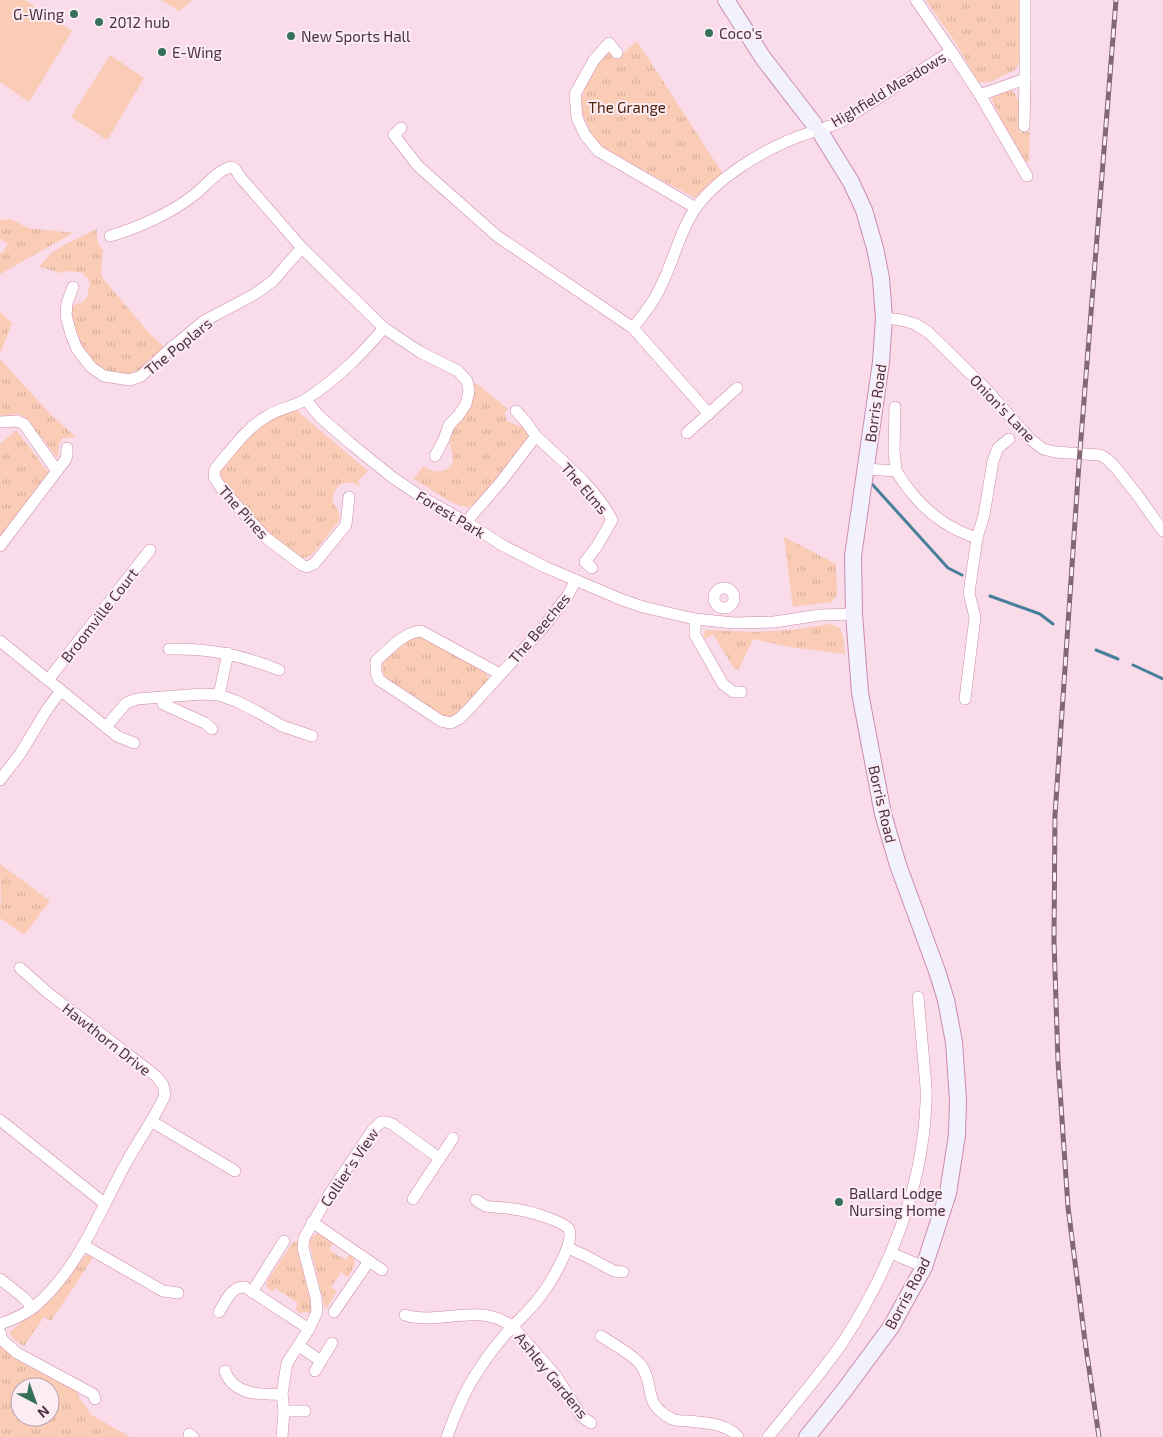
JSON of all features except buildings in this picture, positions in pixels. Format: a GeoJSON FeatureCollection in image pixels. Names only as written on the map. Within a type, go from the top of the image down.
{"type":"FeatureCollection","features":[{"type":"Feature","properties":{"kind":"street","name":"Borris Road"},"geometry":{"type":"LineString","coordinates":[[726,0],[763,58],[818,130],[851,182],[864,210],[875,248],[881,278],[884,318],[881,362],[853,556],[854,614],[860,693],[883,814],[898,865],[946,1000],[957,1064],[957,1136],[954,1161],[948,1193],[924,1267],[890,1327],[843,1392],[807,1437]]}},
{"type":"Feature","properties":{"kind":"street","name":"Highfield Meadows"},"geometry":{"type":"LineString","coordinates":[[916,0],[980,95],[1027,176]]}},
{"type":"Feature","properties":{"kind":"street"},"geometry":{"type":"LineString","coordinates":[[1024,126],[1025,0]]}},
{"type":"Feature","properties":{"kind":"street"},"geometry":{"type":"LineString","coordinates":[[617,53],[609,43],[594,60],[575,94],[577,118],[585,134],[598,151],[696,208]]}},
{"type":"Feature","properties":{"kind":"street","name":"Highfield Meadows"},"geometry":{"type":"LineString","coordinates":[[818,130],[844,120],[951,51]]}},
{"type":"Feature","properties":{"kind":"street"},"geometry":{"type":"LineString","coordinates":[[980,95],[1025,79]]}},
{"type":"Feature","properties":{"kind":"street"},"geometry":{"type":"LineString","coordinates":[[401,128],[394,135],[418,166],[497,236],[633,328],[709,414]]}},
{"type":"Feature","properties":{"kind":"street"},"geometry":{"type":"LineString","coordinates":[[633,328],[656,296],[688,220],[708,194],[728,176],[755,157],[785,142],[818,130]]}},
{"type":"Feature","properties":{"kind":"street"},"geometry":{"type":"LineString","coordinates":[[110,236],[138,227],[193,196],[219,172],[231,166],[235,168],[241,178],[302,248],[384,328],[420,352],[458,371],[467,381],[469,391],[466,404],[449,425],[435,456]]}},
{"type":"Feature","properties":{"kind":"street","name":"The Poplars"},"geometry":{"type":"LineString","coordinates":[[73,287],[67,303],[66,315],[77,349],[91,366],[104,376],[130,380],[141,376],[204,321],[255,294],[273,281],[302,248]]}},
{"type":"Feature","properties":{"kind":"street","name":"Onion's Lane"},"geometry":{"type":"LineString","coordinates":[[884,318],[915,324],[928,332],[986,389],[1030,439],[1043,449],[1055,452],[1100,454],[1107,459],[1138,496],[1163,531]]}},
{"type":"Feature","properties":{"kind":"street"},"geometry":{"type":"LineString","coordinates":[[306,400],[341,374],[384,328]]}},
{"type":"Feature","properties":{"kind":"street"},"geometry":{"type":"LineString","coordinates":[[687,433],[737,388]]}},
{"type":"Feature","properties":{"kind":"street","name":"The Pines"},"geometry":{"type":"LineString","coordinates":[[306,400],[268,415],[256,424],[215,469],[214,477],[222,489],[258,530],[294,560],[307,567],[314,564],[346,525],[349,497]]}},
{"type":"Feature","properties":{"kind":"street","name":"Forest Park"},"geometry":{"type":"LineString","coordinates":[[306,400],[319,416],[334,429],[392,477],[423,498],[502,545],[545,567],[620,599],[643,607],[695,619],[734,622],[774,622],[820,615],[854,614]]}},
{"type":"Feature","properties":{"kind":"street"},"geometry":{"type":"LineString","coordinates":[[895,407],[894,450],[896,471],[916,498],[931,513],[961,533],[977,538]]}},
{"type":"Feature","properties":{"kind":"street","name":"The Elms"},"geometry":{"type":"LineString","coordinates":[[516,411],[536,436],[586,484],[605,506],[612,520],[585,562],[592,568]]}},
{"type":"Feature","properties":{"kind":"street"},"geometry":{"type":"LineString","coordinates":[[0,422],[17,421],[24,424],[57,471]]}},
{"type":"Feature","properties":{"kind":"street"},"geometry":{"type":"LineString","coordinates":[[466,522],[506,476],[536,436]]}},
{"type":"Feature","properties":{"kind":"street"},"geometry":{"type":"LineString","coordinates":[[965,700],[975,617],[969,593],[977,538],[984,515],[993,461],[998,448],[1009,439]]}},
{"type":"Feature","properties":{"kind":"street"},"geometry":{"type":"LineString","coordinates":[[0,546],[66,459],[66,448]]}},
{"type":"Feature","properties":{"kind":"street"},"geometry":{"type":"LineString","coordinates":[[866,469],[896,471]]}},
{"type":"Feature","properties":{"kind":"street","name":"Broomville Court"},"geometry":{"type":"LineString","coordinates":[[48,680],[150,550]]}},
{"type":"Feature","properties":{"kind":"street","name":"The Beeches"},"geometry":{"type":"LineString","coordinates":[[500,674],[421,631],[411,632],[376,661],[376,673],[379,680],[441,721],[451,723],[468,710],[542,629],[568,596],[576,580]]}},
{"type":"Feature","properties":{"kind":"street"},"geometry":{"type":"LineString","coordinates":[[721,621],[722,608]]}},
{"type":"Feature","properties":{"kind":"street"},"geometry":{"type":"LineString","coordinates":[[695,619],[695,635],[723,684],[733,692],[741,692]]}},
{"type":"Feature","properties":{"kind":"street"},"geometry":{"type":"LineString","coordinates":[[0,641],[117,736],[134,743]]}},
{"type":"Feature","properties":{"kind":"street"},"geometry":{"type":"LineString","coordinates":[[169,649],[193,649],[228,653],[254,660],[279,670]]}},
{"type":"Feature","properties":{"kind":"street"},"geometry":{"type":"LineString","coordinates":[[219,695],[228,653]]}},
{"type":"Feature","properties":{"kind":"street"},"geometry":{"type":"LineString","coordinates":[[0,780],[20,754],[61,690]]}},
{"type":"Feature","properties":{"kind":"street"},"geometry":{"type":"LineString","coordinates":[[106,727],[126,703],[137,699],[185,694],[219,695],[236,701],[282,726],[312,736]]}},
{"type":"Feature","properties":{"kind":"street"},"geometry":{"type":"LineString","coordinates":[[161,697],[163,704],[205,723],[212,729]]}},
{"type":"Feature","properties":{"kind":"street","name":"Hawthorn Drive"},"geometry":{"type":"LineString","coordinates":[[0,1324],[12,1320],[33,1308],[55,1285],[77,1256],[126,1162],[165,1095],[160,1081],[46,992],[20,968]]}},
{"type":"Feature","properties":{"kind":"street"},"geometry":{"type":"LineString","coordinates":[[768,1437],[842,1342],[868,1299],[891,1253],[906,1214],[922,1153],[927,1100],[918,997]]}},
{"type":"Feature","properties":{"kind":"street"},"geometry":{"type":"LineString","coordinates":[[0,1120],[104,1203]]}},
{"type":"Feature","properties":{"kind":"street"},"geometry":{"type":"LineString","coordinates":[[151,1121],[235,1171]]}},
{"type":"Feature","properties":{"kind":"street","name":"Collier's View"},"geometry":{"type":"LineString","coordinates":[[282,1437],[284,1411],[282,1394],[287,1363],[309,1329],[317,1312],[316,1298],[303,1248],[304,1238],[312,1222],[372,1131],[381,1122],[392,1124],[440,1158]]}},
{"type":"Feature","properties":{"kind":"street"},"geometry":{"type":"LineString","coordinates":[[413,1199],[453,1138]]}},
{"type":"Feature","properties":{"kind":"street"},"geometry":{"type":"LineString","coordinates":[[476,1200],[486,1206],[513,1209],[546,1217],[567,1227],[570,1230],[568,1248],[614,1271],[623,1272]]}},
{"type":"Feature","properties":{"kind":"street","name":"Collier's View"},"geometry":{"type":"LineString","coordinates":[[312,1222],[382,1270]]}},
{"type":"Feature","properties":{"kind":"street"},"geometry":{"type":"LineString","coordinates":[[252,1292],[284,1241]]}},
{"type":"Feature","properties":{"kind":"street"},"geometry":{"type":"LineString","coordinates":[[83,1244],[163,1291],[178,1293]]}},
{"type":"Feature","properties":{"kind":"street","name":"Ashley Gardens"},"geometry":{"type":"LineString","coordinates":[[447,1437],[465,1394],[479,1368],[512,1327],[540,1298],[568,1248]]}},
{"type":"Feature","properties":{"kind":"street"},"geometry":{"type":"LineString","coordinates":[[891,1253],[924,1267]]}},
{"type":"Feature","properties":{"kind":"street"},"geometry":{"type":"LineString","coordinates":[[334,1312],[369,1261]]}},
{"type":"Feature","properties":{"kind":"street"},"geometry":{"type":"LineString","coordinates":[[0,1279],[23,1297],[33,1308]]}},
{"type":"Feature","properties":{"kind":"street"},"geometry":{"type":"LineString","coordinates":[[219,1312],[232,1291],[236,1288],[245,1287],[309,1329]]}},
{"type":"Feature","properties":{"kind":"street","name":"Ashley Gardens"},"geometry":{"type":"LineString","coordinates":[[406,1315],[416,1318],[468,1314],[494,1317],[505,1321],[556,1376],[581,1416],[591,1423]]}},
{"type":"Feature","properties":{"kind":"street"},"geometry":{"type":"LineString","coordinates":[[0,1332],[2,1340],[17,1353],[93,1394],[95,1399]]}},
{"type":"Feature","properties":{"kind":"street"},"geometry":{"type":"LineString","coordinates":[[600,1336],[640,1363],[646,1372],[652,1402],[674,1420],[721,1426],[738,1437]]}},
{"type":"Feature","properties":{"kind":"street"},"geometry":{"type":"LineString","coordinates":[[315,1371],[332,1343]]}},
{"type":"Feature","properties":{"kind":"street"},"geometry":{"type":"LineString","coordinates":[[298,1346],[321,1361]]}},
{"type":"Feature","properties":{"kind":"street"},"geometry":{"type":"LineString","coordinates":[[225,1372],[233,1385],[241,1390],[262,1394],[282,1394]]}},
{"type":"Feature","properties":{"kind":"street"},"geometry":{"type":"LineString","coordinates":[[284,1411],[306,1412]]}},
{"type":"Feature","properties":{"kind":"green space"},"geometry":{"type":"Polygon","coordinates":[[[0,0],[25,0],[72,31],[29,102],[0,82],[0,0]]]}},
{"type":"Feature","properties":{"kind":"green space"},"geometry":{"type":"Polygon","coordinates":[[[161,0],[193,0],[179,11],[161,0]]]}},
{"type":"Feature","properties":{"kind":"green space"},"geometry":{"type":"Polygon","coordinates":[[[927,0],[1021,0],[1020,61],[1015,70],[990,82],[978,82],[954,40],[927,0]]]}},
{"type":"Feature","properties":{"kind":"green space","name":"The Grange"},"geometry":{"type":"Polygon","coordinates":[[[637,41],[723,174],[695,198],[607,151],[592,135],[582,113],[581,102],[585,87],[595,68],[609,51],[617,59],[637,41]]]}},
{"type":"Feature","properties":{"kind":"green space"},"geometry":{"type":"Polygon","coordinates":[[[110,55],[144,78],[107,140],[71,117],[110,55]]]}},
{"type":"Feature","properties":{"kind":"green space"},"geometry":{"type":"Polygon","coordinates":[[[1010,89],[1019,102],[1019,132],[1030,132],[1029,162],[1026,162],[992,100],[994,95],[1010,89]]]}},
{"type":"Feature","properties":{"kind":"green space"},"geometry":{"type":"Polygon","coordinates":[[[11,219],[28,228],[73,233],[0,274],[0,253],[8,244],[0,239],[0,220],[11,219]]]}},
{"type":"Feature","properties":{"kind":"green space"},"geometry":{"type":"Polygon","coordinates":[[[97,229],[97,240],[103,250],[101,274],[104,280],[150,334],[164,347],[145,367],[133,374],[115,374],[105,370],[96,364],[84,349],[70,310],[75,304],[83,302],[87,297],[90,284],[87,277],[82,273],[68,271],[62,273],[39,267],[50,254],[97,229]]]}},
{"type":"Feature","properties":{"kind":"green space"},"geometry":{"type":"Polygon","coordinates":[[[0,312],[12,323],[0,354],[0,312]]]}},
{"type":"Feature","properties":{"kind":"green space"},"geometry":{"type":"Polygon","coordinates":[[[0,359],[51,415],[76,437],[63,438],[59,443],[58,459],[26,418],[19,414],[0,416],[0,359]]]}},
{"type":"Feature","properties":{"kind":"green space"},"geometry":{"type":"Polygon","coordinates":[[[476,383],[508,409],[505,413],[507,421],[526,430],[528,437],[488,490],[468,508],[453,503],[414,479],[423,466],[432,470],[442,471],[452,464],[450,434],[470,407],[473,398],[473,386],[476,383]]]}},
{"type":"Feature","properties":{"kind":"green space"},"geometry":{"type":"Polygon","coordinates":[[[295,409],[368,471],[358,481],[360,486],[345,483],[338,486],[332,500],[339,513],[339,521],[313,554],[304,558],[294,554],[272,535],[218,477],[249,437],[269,421],[295,409]]]}},
{"type":"Feature","properties":{"kind":"green space"},"geometry":{"type":"Polygon","coordinates":[[[16,430],[49,473],[0,537],[0,444],[16,430]]]}},
{"type":"Feature","properties":{"kind":"green space"},"geometry":{"type":"Polygon","coordinates":[[[784,537],[836,564],[837,595],[831,602],[793,607],[784,537]]]}},
{"type":"Feature","properties":{"kind":"green space"},"geometry":{"type":"Polygon","coordinates":[[[830,624],[840,628],[845,654],[790,647],[753,639],[739,669],[735,670],[713,634],[705,639],[704,634],[706,630],[756,632],[791,630],[830,624]]]}},
{"type":"Feature","properties":{"kind":"green space"},"geometry":{"type":"Polygon","coordinates":[[[416,637],[421,637],[485,671],[488,677],[488,682],[454,717],[442,717],[418,698],[386,678],[381,668],[391,653],[416,637]]]}},
{"type":"Feature","properties":{"kind":"green space"},"geometry":{"type":"Polygon","coordinates":[[[0,864],[50,901],[24,935],[0,918],[0,864]]]}},
{"type":"Feature","properties":{"kind":"green space"},"geometry":{"type":"Polygon","coordinates":[[[319,1232],[334,1242],[329,1250],[346,1260],[350,1253],[355,1262],[348,1277],[341,1272],[331,1287],[337,1291],[326,1309],[309,1242],[319,1232]]]}},
{"type":"Feature","properties":{"kind":"green space"},"geometry":{"type":"Polygon","coordinates":[[[293,1242],[298,1242],[299,1255],[311,1304],[312,1310],[310,1313],[303,1312],[301,1314],[295,1309],[298,1303],[275,1288],[272,1292],[266,1286],[267,1281],[293,1242]]]}},
{"type":"Feature","properties":{"kind":"green space"},"geometry":{"type":"Polygon","coordinates":[[[88,1254],[94,1256],[51,1321],[44,1317],[24,1346],[15,1340],[10,1332],[52,1299],[88,1254]]]}},
{"type":"Feature","properties":{"kind":"green space"},"geometry":{"type":"Polygon","coordinates":[[[0,1345],[24,1364],[50,1377],[10,1377],[10,1427],[60,1427],[60,1382],[76,1390],[90,1414],[130,1437],[0,1437],[0,1345]]]}},
{"type":"Feature","properties":{"kind":"waterway"},"geometry":{"type":"LineString","coordinates":[[872,484],[948,568],[962,575]]}},
{"type":"Feature","properties":{"kind":"waterway"},"geometry":{"type":"LineString","coordinates":[[990,596],[1040,614],[1053,624]]}},
{"type":"Feature","properties":{"kind":"waterway"},"geometry":{"type":"LineString","coordinates":[[1096,650],[1118,659]]}},
{"type":"Feature","properties":{"kind":"waterway"},"geometry":{"type":"LineString","coordinates":[[1133,665],[1163,679]]}},
{"type":"Feature","properties":{"kind":"railway"},"geometry":{"type":"LineString","coordinates":[[1099,1437],[1068,1207],[1058,1061],[1054,941],[1055,815],[1079,463],[1116,0]]}},
{"type":"Feature","properties":{"kind":"place","name":"G-Wing"},"geometry":{"type":"Point","coordinates":[74,14]}},
{"type":"Feature","properties":{"kind":"place","name":"2012 hub"},"geometry":{"type":"Point","coordinates":[99,22]}},
{"type":"Feature","properties":{"kind":"place","name":"Coco's"},"geometry":{"type":"Point","coordinates":[709,33]}},
{"type":"Feature","properties":{"kind":"place","name":"New Sports Hall"},"geometry":{"type":"Point","coordinates":[291,36]}},
{"type":"Feature","properties":{"kind":"place","name":"E-Wing"},"geometry":{"type":"Point","coordinates":[162,52]}},
{"type":"Feature","properties":{"kind":"place","name":"Ballard Lodge Nursing Home"},"geometry":{"type":"Point","coordinates":[839,1202]}}]}
